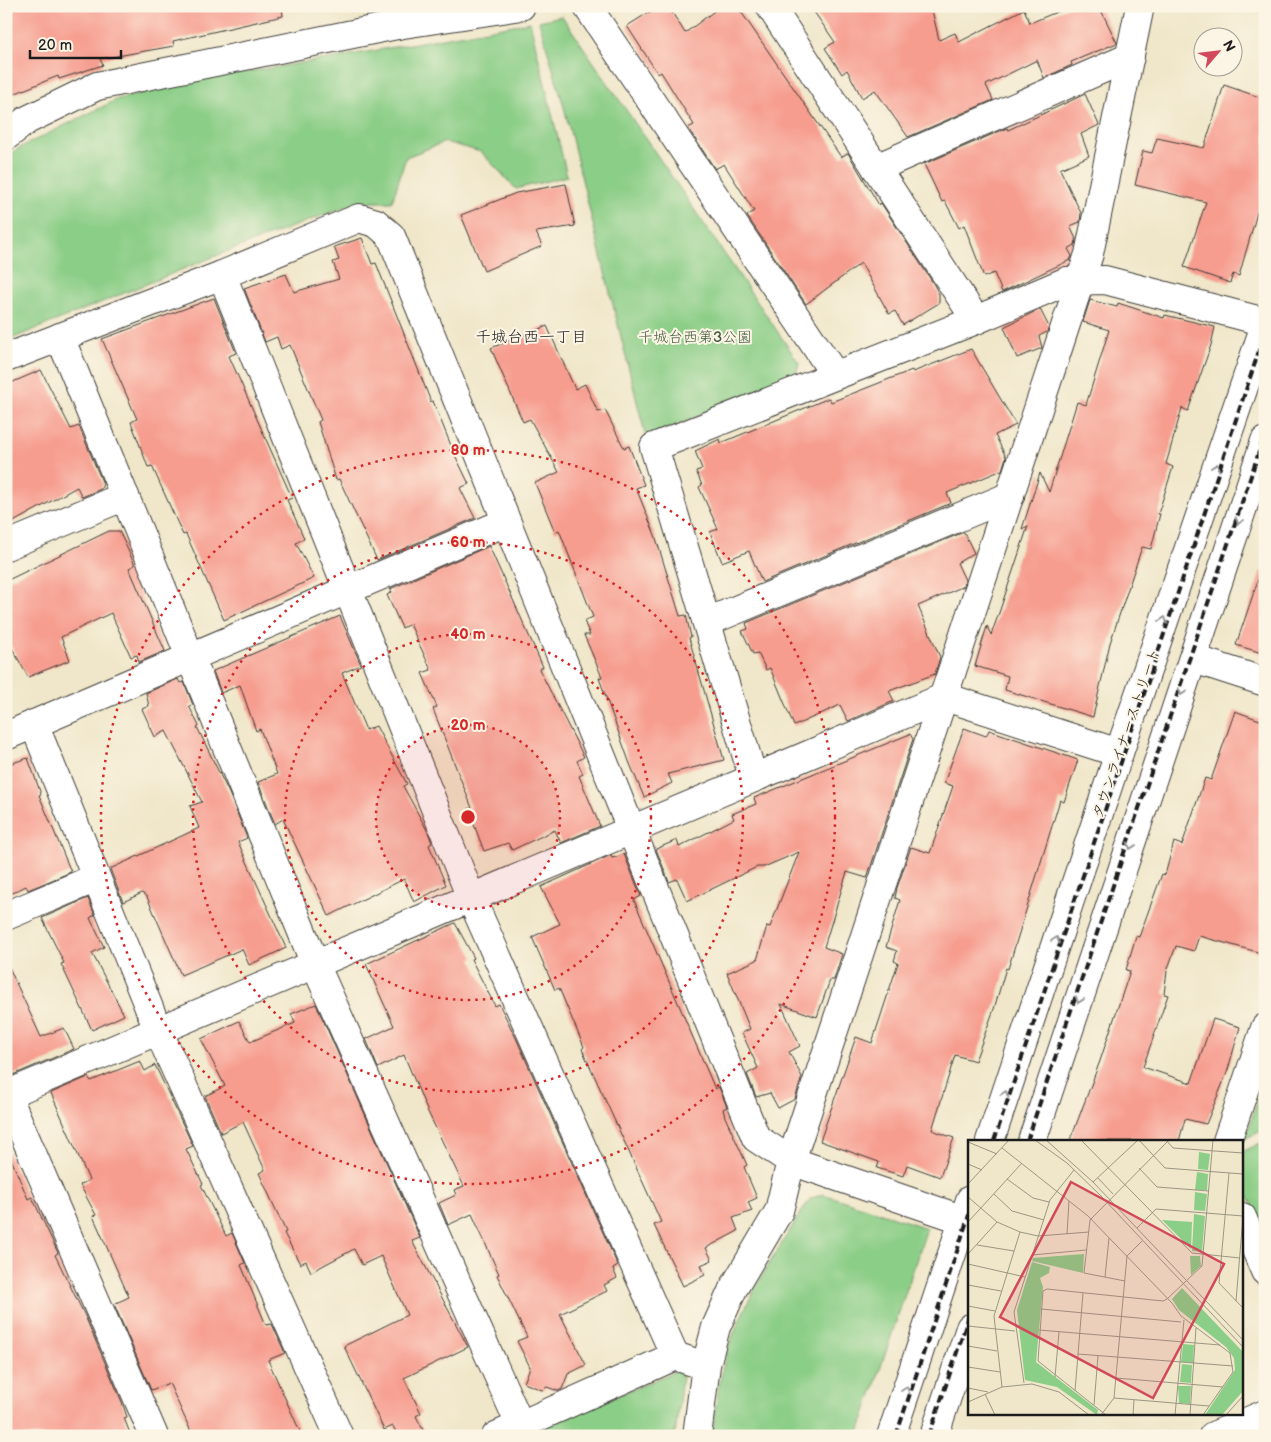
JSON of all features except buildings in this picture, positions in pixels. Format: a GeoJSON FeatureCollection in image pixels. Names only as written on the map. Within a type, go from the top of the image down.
{"type":"FeatureCollection","features":[{"type":"Feature","properties":{"kind":"street"},"geometry":{"type":"LineString","coordinates":[[6,136],[28,120],[97,86],[395,16],[521,6]]}},
{"type":"Feature","properties":{"kind":"street"},"geometry":{"type":"LineString","coordinates":[[587,6],[835,375]]}},
{"type":"Feature","properties":{"kind":"street"},"geometry":{"type":"LineString","coordinates":[[770,6],[976,320]]}},
{"type":"Feature","properties":{"kind":"street"},"geometry":{"type":"LineString","coordinates":[[697,1436],[706,1366],[716,1327],[733,1289],[780,1211],[792,1161],[1089,254],[1140,6]]}},
{"type":"Feature","properties":{"kind":"street"},"geometry":{"type":"LineString","coordinates":[[876,168],[1130,57]]}},
{"type":"Feature","properties":{"kind":"street"},"geometry":{"type":"LineString","coordinates":[[6,358],[222,275],[360,218],[376,222],[391,236],[756,1138],[792,1161],[967,1214],[891,1436]]}},
{"type":"Feature","properties":{"kind":"street"},"geometry":{"type":"LineString","coordinates":[[222,275],[471,898],[675,1356]]}},
{"type":"Feature","properties":{"kind":"street"},"geometry":{"type":"LineString","coordinates":[[753,777],[654,447],[976,320],[1067,281],[1105,280],[1265,324]]}},
{"type":"Feature","properties":{"kind":"street","name":"タウンライナーストリート"},"geometry":{"type":"LineString","coordinates":[[990,1140],[1119,753],[1265,324]]}},
{"type":"Feature","properties":{"kind":"street"},"geometry":{"type":"LineString","coordinates":[[60,337],[315,964],[514,1432],[675,1356],[706,1366]]}},
{"type":"Feature","properties":{"kind":"street"},"geometry":{"type":"LineString","coordinates":[[1032,1140],[1265,442]]}},
{"type":"Feature","properties":{"kind":"street"},"geometry":{"type":"LineString","coordinates":[[6,546],[125,496]]}},
{"type":"Feature","properties":{"kind":"street"},"geometry":{"type":"LineString","coordinates":[[707,622],[1010,496]]}},
{"type":"Feature","properties":{"kind":"street"},"geometry":{"type":"LineString","coordinates":[[6,736],[506,522]]}},
{"type":"Feature","properties":{"kind":"street"},"geometry":{"type":"LineString","coordinates":[[1194,659],[1265,682]]}},
{"type":"Feature","properties":{"kind":"street"},"geometry":{"type":"LineString","coordinates":[[154,1436],[7,1095],[945,697],[1119,753]]}},
{"type":"Feature","properties":{"kind":"street"},"geometry":{"type":"LineString","coordinates":[[34,724],[158,1030],[339,1436]]}},
{"type":"Feature","properties":{"kind":"street"},"geometry":{"type":"LineString","coordinates":[[6,916],[96,878]]}},
{"type":"Feature","properties":{"kind":"street"},"geometry":{"type":"LineString","coordinates":[[1227,1140],[1265,1028]]}},
{"type":"Feature","properties":{"kind":"street"},"geometry":{"type":"LineString","coordinates":[[1244,1222],[1257,1258]]}},
{"type":"Feature","properties":{"kind":"street"},"geometry":{"type":"LineString","coordinates":[[934,1436],[968,1334]]}},
{"type":"Feature","properties":{"kind":"street"},"geometry":{"type":"LineString","coordinates":[[1213,1436],[1265,1414]]}},
{"type":"Feature","properties":{"kind":"green space","name":"千城台西第3公園"},"geometry":{"type":"Polygon","coordinates":[[[562,16],[799,363],[796,375],[646,438],[564,107],[539,21],[562,16]]]}},
{"type":"Feature","properties":{"kind":"green space"},"geometry":{"type":"Polygon","coordinates":[[[530,22],[567,176],[516,189],[481,152],[445,142],[406,157],[392,202],[370,202],[348,206],[223,253],[6,341],[6,156],[118,99],[192,80],[340,57],[530,22]]]}},
{"type":"Feature","properties":{"kind":"green space"},"geometry":{"type":"Polygon","coordinates":[[[1265,1077],[1265,1129],[1245,1139],[1265,1077]]]}},
{"type":"Feature","properties":{"kind":"green space"},"geometry":{"type":"Polygon","coordinates":[[[1265,1141],[1265,1230],[1244,1187],[1244,1151],[1265,1141]]]}},
{"type":"Feature","properties":{"kind":"green space"},"geometry":{"type":"Polygon","coordinates":[[[823,1194],[927,1228],[858,1436],[712,1436],[723,1368],[729,1346],[745,1307],[765,1270],[810,1199],[823,1194]]]}},
{"type":"Feature","properties":{"kind":"green space"},"geometry":{"type":"Polygon","coordinates":[[[683,1368],[675,1436],[536,1436],[541,1428],[683,1368]]]}},
{"type":"Feature","properties":{"kind":"railway"},"geometry":{"type":"LineString","coordinates":[[994,1140],[1265,333]]}},
{"type":"Feature","properties":{"kind":"railway"},"geometry":{"type":"LineString","coordinates":[[1027,1140],[1265,434]]}},
{"type":"Feature","properties":{"kind":"railway"},"geometry":{"type":"LineString","coordinates":[[896,1436],[968,1218]]}},
{"type":"Feature","properties":{"kind":"railway"},"geometry":{"type":"LineString","coordinates":[[929,1436],[968,1319]]}},
{"type":"Feature","properties":{"kind":"district","name":"千城台西一丁目"},"geometry":{"type":"Point","coordinates":[531,336]}}]}
